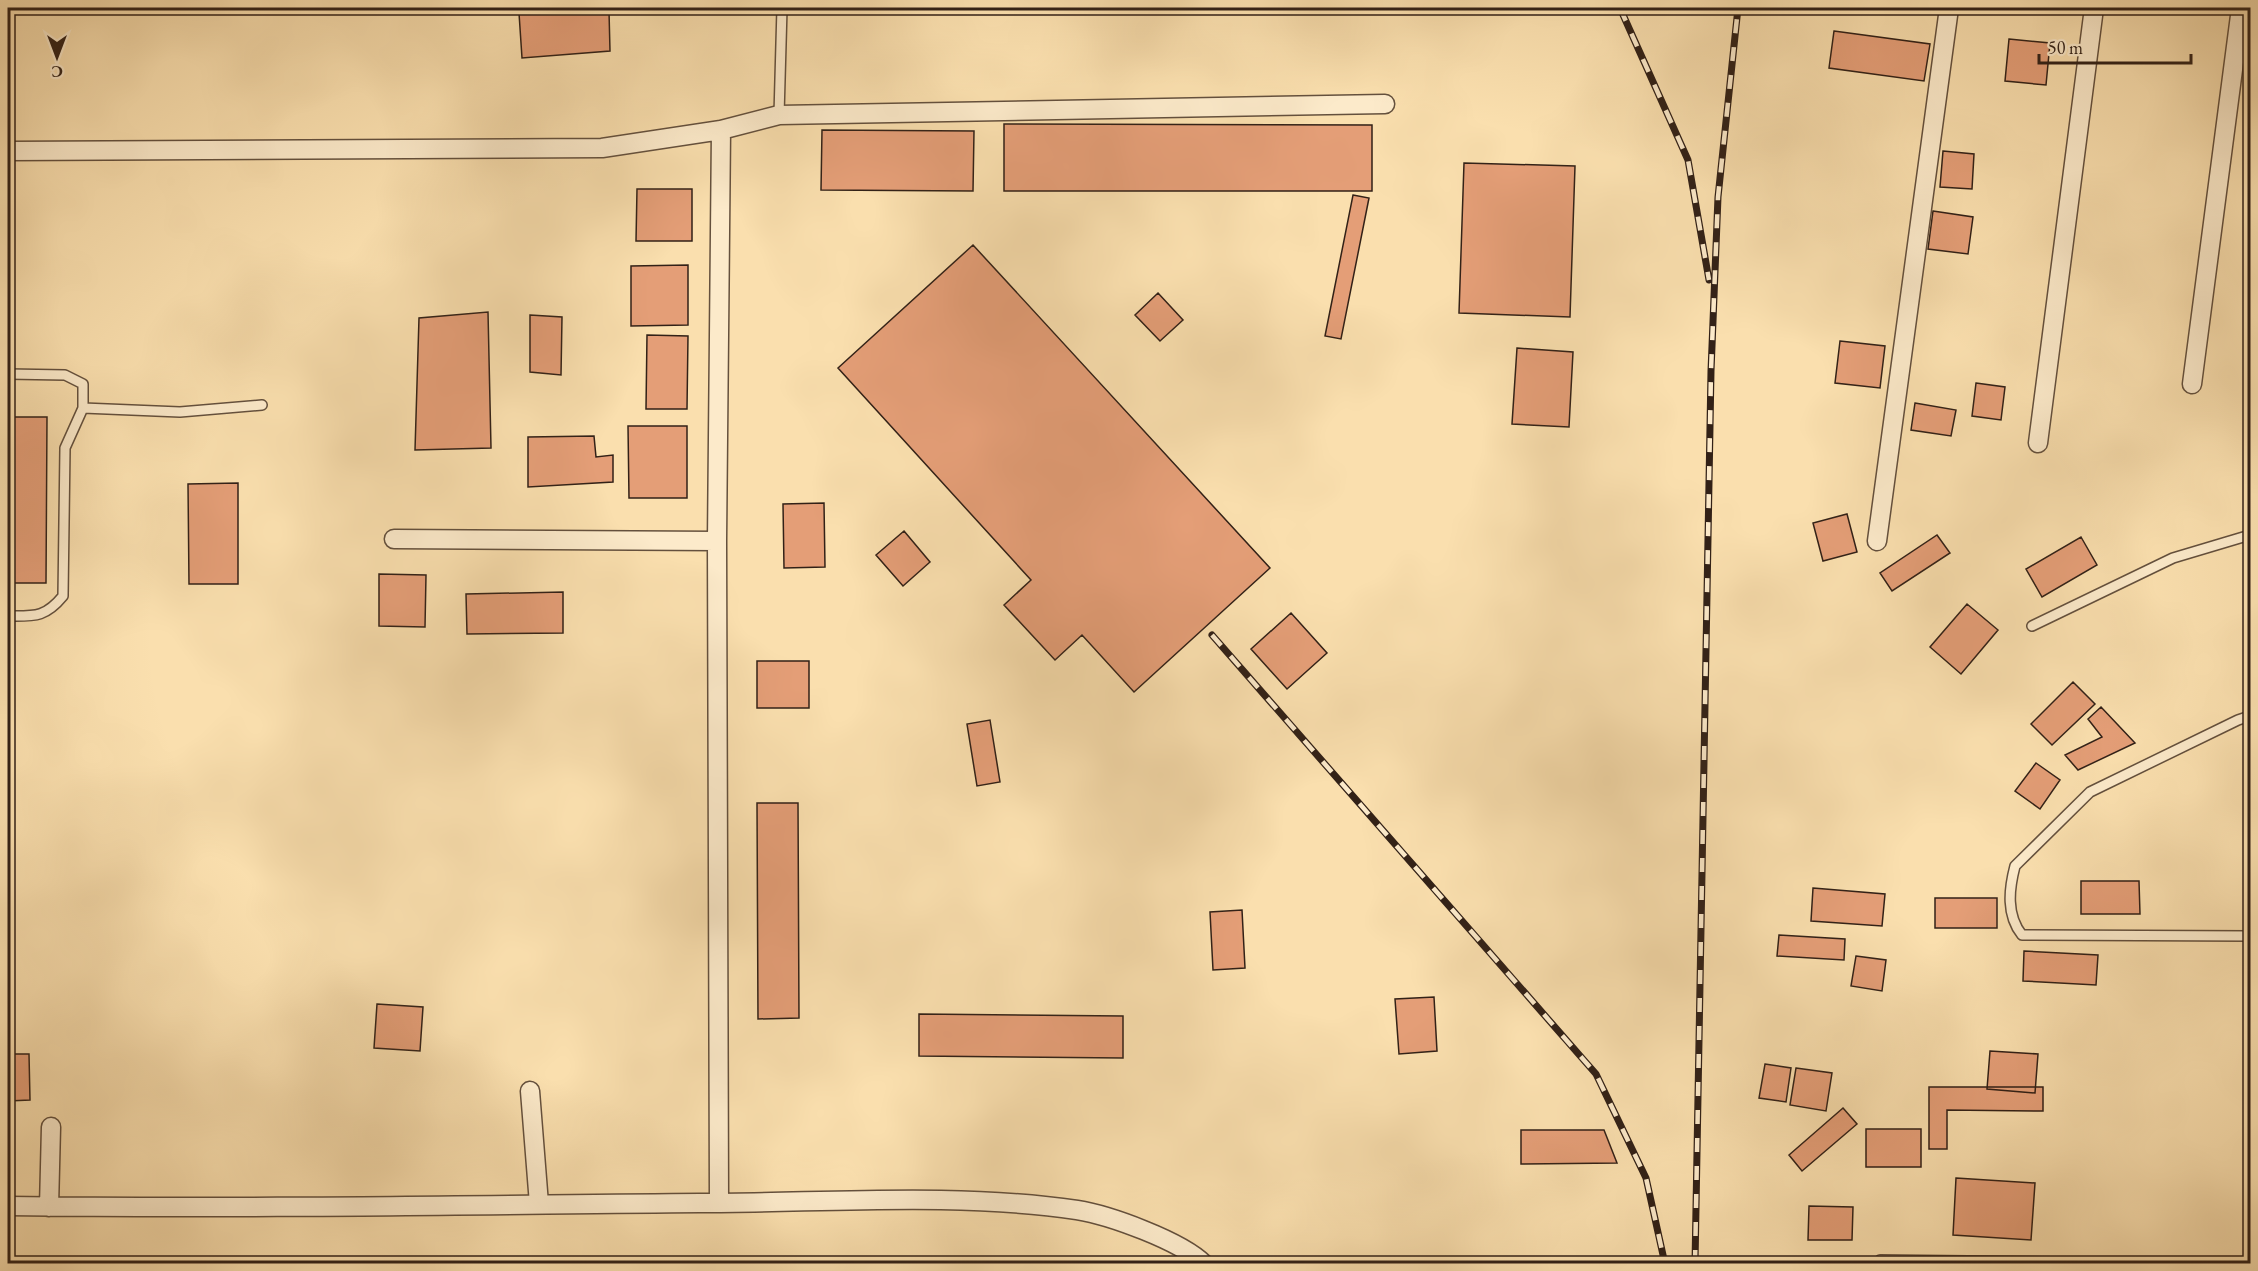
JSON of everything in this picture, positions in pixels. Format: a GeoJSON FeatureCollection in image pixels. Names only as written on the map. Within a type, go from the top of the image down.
{"type":"FeatureCollection","features":[{"type":"Feature","properties":{"kind":"street"},"geometry":{"type":"LineString","coordinates":[[1877,541],[1949,8]]}},
{"type":"Feature","properties":{"kind":"street"},"geometry":{"type":"LineString","coordinates":[[2038,443],[2094,8]]}},
{"type":"Feature","properties":{"kind":"street"},"geometry":{"type":"LineString","coordinates":[[2192,384],[2241,8]]}},
{"type":"Feature","properties":{"kind":"street"},"geometry":{"type":"LineString","coordinates":[[8,151],[602,147],[722,130],[779,115],[1385,104]]}},
{"type":"Feature","properties":{"kind":"street"},"geometry":{"type":"LineString","coordinates":[[718,1203],[717,541],[722,130]]}},
{"type":"Feature","properties":{"kind":"street"},"geometry":{"type":"LineString","coordinates":[[394,539],[717,541]]}},
{"type":"Feature","properties":{"kind":"street"},"geometry":{"type":"LineString","coordinates":[[530,1090],[539,1204]]}},
{"type":"Feature","properties":{"kind":"street"},"geometry":{"type":"LineString","coordinates":[[49,1207],[51,1127]]}},
{"type":"Feature","properties":{"kind":"street"},"geometry":{"type":"LineString","coordinates":[[8,1206],[718,1203],[958,1199],[1080,1211],[1148,1233],[1195,1254],[1204,1263]]}},
{"type":"Feature","properties":{"kind":"lane"},"geometry":{"type":"LineString","coordinates":[[779,115],[782,8]]}},
{"type":"Feature","properties":{"kind":"lane"},"geometry":{"type":"LineString","coordinates":[[8,374],[65,375],[83,384],[83,408],[65,448],[63,596],[52,610],[38,615],[8,616]]}},
{"type":"Feature","properties":{"kind":"lane"},"geometry":{"type":"LineString","coordinates":[[83,408],[180,412],[262,405]]}},
{"type":"Feature","properties":{"kind":"lane"},"geometry":{"type":"LineString","coordinates":[[2032,626],[2173,558],[2250,535]]}},
{"type":"Feature","properties":{"kind":"lane"},"geometry":{"type":"LineString","coordinates":[[2250,716],[2090,792],[2015,866],[2011,880],[2010,914],[2022,935],[2250,936]]}},
{"type":"Feature","properties":{"kind":"lane"},"geometry":{"type":"LineString","coordinates":[[1880,1260],[2216,1263]]}},
{"type":"Feature","properties":{"kind":"building"},"geometry":{"type":"Polygon","coordinates":[[[609,11],[610,51],[522,58],[519,13],[609,11]]]}},
{"type":"Feature","properties":{"kind":"building"},"geometry":{"type":"Polygon","coordinates":[[[1834,31],[1930,44],[1924,81],[1829,68],[1834,31]]]}},
{"type":"Feature","properties":{"kind":"building"},"geometry":{"type":"Polygon","coordinates":[[[2009,39],[2050,43],[2046,85],[2005,81],[2009,39]]]}},
{"type":"Feature","properties":{"kind":"building"},"geometry":{"type":"Polygon","coordinates":[[[1004,124],[1372,125],[1372,191],[1004,191],[1004,124]]]}},
{"type":"Feature","properties":{"kind":"building"},"geometry":{"type":"Polygon","coordinates":[[[822,130],[974,131],[973,191],[821,190],[822,130]]]}},
{"type":"Feature","properties":{"kind":"building"},"geometry":{"type":"Polygon","coordinates":[[[1943,151],[1974,154],[1972,189],[1940,187],[1943,151]]]}},
{"type":"Feature","properties":{"kind":"building"},"geometry":{"type":"Polygon","coordinates":[[[1464,163],[1575,166],[1570,317],[1459,313],[1464,163]]]}},
{"type":"Feature","properties":{"kind":"building"},"geometry":{"type":"Polygon","coordinates":[[[637,189],[692,189],[692,241],[636,241],[637,189]]]}},
{"type":"Feature","properties":{"kind":"building"},"geometry":{"type":"Polygon","coordinates":[[[1353,195],[1369,198],[1341,339],[1325,336],[1353,195]]]}},
{"type":"Feature","properties":{"kind":"building"},"geometry":{"type":"Polygon","coordinates":[[[1933,211],[1973,217],[1968,254],[1928,249],[1933,211]]]}},
{"type":"Feature","properties":{"kind":"building"},"geometry":{"type":"Polygon","coordinates":[[[973,245],[1270,568],[1134,692],[1082,635],[1055,660],[1004,605],[1031,580],[838,368],[973,245]]]}},
{"type":"Feature","properties":{"kind":"building"},"geometry":{"type":"Polygon","coordinates":[[[688,265],[688,325],[631,326],[631,266],[688,265]]]}},
{"type":"Feature","properties":{"kind":"building"},"geometry":{"type":"Polygon","coordinates":[[[1158,293],[1183,320],[1160,341],[1135,315],[1158,293]]]}},
{"type":"Feature","properties":{"kind":"building"},"geometry":{"type":"Polygon","coordinates":[[[488,312],[491,448],[415,450],[419,318],[488,312]]]}},
{"type":"Feature","properties":{"kind":"building"},"geometry":{"type":"Polygon","coordinates":[[[530,315],[562,317],[561,375],[530,372],[530,315]]]}},
{"type":"Feature","properties":{"kind":"building"},"geometry":{"type":"Polygon","coordinates":[[[647,335],[688,336],[687,409],[646,409],[647,335]]]}},
{"type":"Feature","properties":{"kind":"building"},"geometry":{"type":"Polygon","coordinates":[[[1840,341],[1885,346],[1880,388],[1835,383],[1840,341]]]}},
{"type":"Feature","properties":{"kind":"building"},"geometry":{"type":"Polygon","coordinates":[[[1517,348],[1573,352],[1569,427],[1512,424],[1517,348]]]}},
{"type":"Feature","properties":{"kind":"building"},"geometry":{"type":"Polygon","coordinates":[[[1976,383],[2005,387],[2001,420],[1972,416],[1976,383]]]}},
{"type":"Feature","properties":{"kind":"building"},"geometry":{"type":"Polygon","coordinates":[[[1915,403],[1956,410],[1951,436],[1911,430],[1915,403]]]}},
{"type":"Feature","properties":{"kind":"building"},"geometry":{"type":"Polygon","coordinates":[[[8,417],[47,417],[46,583],[8,583],[8,417]]]}},
{"type":"Feature","properties":{"kind":"building"},"geometry":{"type":"Polygon","coordinates":[[[628,426],[687,426],[687,498],[629,498],[628,426]]]}},
{"type":"Feature","properties":{"kind":"building"},"geometry":{"type":"Polygon","coordinates":[[[594,436],[596,457],[613,455],[613,482],[528,487],[528,437],[594,436]]]}},
{"type":"Feature","properties":{"kind":"building"},"geometry":{"type":"Polygon","coordinates":[[[238,483],[238,584],[189,584],[188,484],[238,483]]]}},
{"type":"Feature","properties":{"kind":"building"},"geometry":{"type":"Polygon","coordinates":[[[824,503],[825,567],[784,568],[783,504],[824,503]]]}},
{"type":"Feature","properties":{"kind":"building"},"geometry":{"type":"Polygon","coordinates":[[[1847,514],[1857,552],[1823,561],[1813,523],[1847,514]]]}},
{"type":"Feature","properties":{"kind":"building"},"geometry":{"type":"Polygon","coordinates":[[[904,531],[930,562],[903,586],[876,555],[904,531]]]}},
{"type":"Feature","properties":{"kind":"building"},"geometry":{"type":"Polygon","coordinates":[[[1937,535],[1950,553],[1892,591],[1880,573],[1937,535]]]}},
{"type":"Feature","properties":{"kind":"building"},"geometry":{"type":"Polygon","coordinates":[[[2081,537],[2097,565],[2042,597],[2026,569],[2081,537]]]}},
{"type":"Feature","properties":{"kind":"building"},"geometry":{"type":"Polygon","coordinates":[[[379,574],[426,575],[425,627],[379,626],[379,574]]]}},
{"type":"Feature","properties":{"kind":"building"},"geometry":{"type":"Polygon","coordinates":[[[563,592],[563,633],[467,634],[466,594],[563,592]]]}},
{"type":"Feature","properties":{"kind":"building"},"geometry":{"type":"Polygon","coordinates":[[[1967,604],[1998,630],[1961,674],[1930,647],[1967,604]]]}},
{"type":"Feature","properties":{"kind":"building"},"geometry":{"type":"Polygon","coordinates":[[[1291,613],[1327,653],[1287,689],[1251,649],[1291,613]]]}},
{"type":"Feature","properties":{"kind":"building"},"geometry":{"type":"Polygon","coordinates":[[[757,661],[809,661],[809,708],[757,708],[757,661]]]}},
{"type":"Feature","properties":{"kind":"building"},"geometry":{"type":"Polygon","coordinates":[[[2073,682],[2095,704],[2052,745],[2031,724],[2073,682]]]}},
{"type":"Feature","properties":{"kind":"building"},"geometry":{"type":"Polygon","coordinates":[[[2101,707],[2135,743],[2078,770],[2065,755],[2102,737],[2088,719],[2101,707]]]}},
{"type":"Feature","properties":{"kind":"building"},"geometry":{"type":"Polygon","coordinates":[[[990,720],[1000,782],[977,786],[967,724],[990,720]]]}},
{"type":"Feature","properties":{"kind":"building"},"geometry":{"type":"Polygon","coordinates":[[[2036,763],[2060,780],[2040,809],[2015,791],[2036,763]]]}},
{"type":"Feature","properties":{"kind":"building"},"geometry":{"type":"Polygon","coordinates":[[[757,803],[798,803],[799,1018],[758,1019],[757,803]]]}},
{"type":"Feature","properties":{"kind":"building"},"geometry":{"type":"Polygon","coordinates":[[[2081,881],[2139,881],[2140,914],[2081,914],[2081,881]]]}},
{"type":"Feature","properties":{"kind":"building"},"geometry":{"type":"Polygon","coordinates":[[[1813,888],[1885,894],[1882,926],[1811,921],[1813,888]]]}},
{"type":"Feature","properties":{"kind":"building"},"geometry":{"type":"Polygon","coordinates":[[[1935,898],[1997,898],[1997,928],[1935,928],[1935,898]]]}},
{"type":"Feature","properties":{"kind":"building"},"geometry":{"type":"Polygon","coordinates":[[[1242,910],[1245,968],[1213,970],[1210,912],[1242,910]]]}},
{"type":"Feature","properties":{"kind":"building"},"geometry":{"type":"Polygon","coordinates":[[[1779,935],[1845,939],[1844,960],[1777,956],[1779,935]]]}},
{"type":"Feature","properties":{"kind":"building"},"geometry":{"type":"Polygon","coordinates":[[[2024,951],[2098,955],[2096,985],[2023,981],[2024,951]]]}},
{"type":"Feature","properties":{"kind":"building"},"geometry":{"type":"Polygon","coordinates":[[[1856,956],[1886,960],[1882,991],[1851,986],[1856,956]]]}},
{"type":"Feature","properties":{"kind":"building"},"geometry":{"type":"Polygon","coordinates":[[[1434,997],[1437,1051],[1399,1054],[1395,999],[1434,997]]]}},
{"type":"Feature","properties":{"kind":"building"},"geometry":{"type":"Polygon","coordinates":[[[377,1004],[423,1007],[420,1051],[374,1048],[377,1004]]]}},
{"type":"Feature","properties":{"kind":"building"},"geometry":{"type":"Polygon","coordinates":[[[919,1014],[1123,1016],[1123,1058],[919,1056],[919,1014]]]}},
{"type":"Feature","properties":{"kind":"building"},"geometry":{"type":"Polygon","coordinates":[[[1990,1051],[2038,1054],[2035,1093],[1987,1089],[1990,1051]]]}},
{"type":"Feature","properties":{"kind":"building"},"geometry":{"type":"Polygon","coordinates":[[[8,1054],[29,1054],[30,1100],[8,1101],[8,1054]]]}},
{"type":"Feature","properties":{"kind":"building"},"geometry":{"type":"Polygon","coordinates":[[[1765,1064],[1791,1068],[1786,1102],[1759,1098],[1765,1064]]]}},
{"type":"Feature","properties":{"kind":"building"},"geometry":{"type":"Polygon","coordinates":[[[1796,1068],[1832,1073],[1826,1111],[1790,1105],[1796,1068]]]}},
{"type":"Feature","properties":{"kind":"building"},"geometry":{"type":"Polygon","coordinates":[[[1929,1087],[2043,1087],[2043,1111],[1947,1110],[1947,1149],[1929,1149],[1929,1087]]]}},
{"type":"Feature","properties":{"kind":"building"},"geometry":{"type":"Polygon","coordinates":[[[1843,1108],[1857,1124],[1802,1171],[1789,1155],[1843,1108]]]}},
{"type":"Feature","properties":{"kind":"building"},"geometry":{"type":"Polygon","coordinates":[[[1866,1129],[1921,1129],[1921,1167],[1866,1167],[1866,1129]]]}},
{"type":"Feature","properties":{"kind":"building"},"geometry":{"type":"Polygon","coordinates":[[[1521,1130],[1604,1130],[1617,1163],[1521,1164],[1521,1130]]]}},
{"type":"Feature","properties":{"kind":"building"},"geometry":{"type":"Polygon","coordinates":[[[1956,1178],[2035,1183],[2031,1240],[1953,1235],[1956,1178]]]}},
{"type":"Feature","properties":{"kind":"building"},"geometry":{"type":"Polygon","coordinates":[[[1809,1206],[1853,1207],[1852,1240],[1808,1240],[1809,1206]]]}},
{"type":"Feature","properties":{"kind":"building"},"geometry":{"type":"Polygon","coordinates":[[[1771,1257],[1847,1258],[1847,1264],[1771,1264],[1771,1257]]]}},
{"type":"Feature","properties":{"kind":"railway"},"geometry":{"type":"LineString","coordinates":[[1620,8],[1688,160],[1709,280]]}},
{"type":"Feature","properties":{"kind":"railway"},"geometry":{"type":"LineString","coordinates":[[1695,1264],[1711,371],[1718,197],[1738,8]]}},
{"type":"Feature","properties":{"kind":"railway"},"geometry":{"type":"LineString","coordinates":[[1212,635],[1596,1074],[1646,1178],[1665,1264]]}}]}
